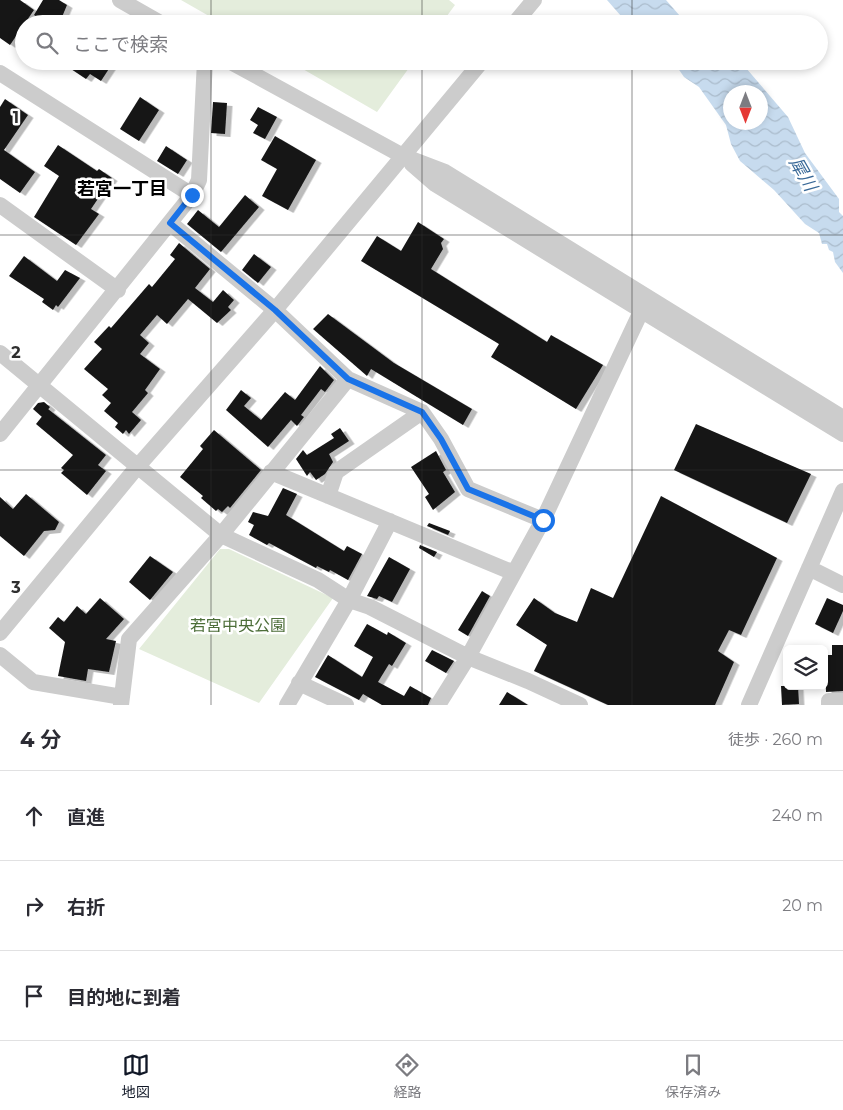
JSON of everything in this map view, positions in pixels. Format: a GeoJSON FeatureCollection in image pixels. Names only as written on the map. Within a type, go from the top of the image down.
{"type":"FeatureCollection","features":[{"type":"Feature","properties":{"kind":"street"},"geometry":{"type":"LineString","coordinates":[[120,0],[146,15]]}},
{"type":"Feature","properties":{"kind":"street"},"geometry":{"type":"LineString","coordinates":[[522,15],[534,0]]}},
{"type":"Feature","properties":{"kind":"street"},"geometry":{"type":"LineString","coordinates":[[0,434],[118,290],[192,195],[199,180],[205,70]]}},
{"type":"Feature","properties":{"kind":"street"},"geometry":{"type":"LineString","coordinates":[[245,70],[403,156],[445,172],[843,434]]}},
{"type":"Feature","properties":{"kind":"street"},"geometry":{"type":"LineString","coordinates":[[0,633],[138,466],[275,310],[475,70]]}},
{"type":"Feature","properties":{"kind":"street"},"geometry":{"type":"LineString","coordinates":[[0,74],[192,195]]}},
{"type":"Feature","properties":{"kind":"street"},"geometry":{"type":"LineString","coordinates":[[0,205],[118,290]]}},
{"type":"Feature","properties":{"kind":"street"},"geometry":{"type":"LineString","coordinates":[[170,223],[275,310],[348,379],[422,412],[451,456],[468,489],[543,520]]}},
{"type":"Feature","properties":{"kind":"street"},"geometry":{"type":"LineString","coordinates":[[644,304],[843,418]]}},
{"type":"Feature","properties":{"kind":"street"},"geometry":{"type":"LineString","coordinates":[[438,705],[468,657],[543,520],[644,304]]}},
{"type":"Feature","properties":{"kind":"street"},"geometry":{"type":"LineString","coordinates":[[0,353],[220,535],[318,580],[349,600],[378,611],[468,657],[528,680],[580,705]]}},
{"type":"Feature","properties":{"kind":"street"},"geometry":{"type":"LineString","coordinates":[[0,655],[33,682],[122,701],[129,639],[220,535],[348,379]]}},
{"type":"Feature","properties":{"kind":"street"},"geometry":{"type":"LineString","coordinates":[[328,496],[336,472],[422,412]]}},
{"type":"Feature","properties":{"kind":"street"},"geometry":{"type":"LineString","coordinates":[[272,472],[514,573]]}},
{"type":"Feature","properties":{"kind":"street"},"geometry":{"type":"LineString","coordinates":[[749,705],[843,491]]}},
{"type":"Feature","properties":{"kind":"street"},"geometry":{"type":"LineString","coordinates":[[287,705],[349,600],[390,522]]}},
{"type":"Feature","properties":{"kind":"street"},"geometry":{"type":"LineString","coordinates":[[809,568],[843,585]]}},
{"type":"Feature","properties":{"kind":"street"},"geometry":{"type":"LineString","coordinates":[[300,683],[346,705]]}},
{"type":"Feature","properties":{"kind":"street"},"geometry":{"type":"LineString","coordinates":[[829,705],[829,702],[843,701]]}},
{"type":"Feature","properties":{"kind":"green space"},"geometry":{"type":"Polygon","coordinates":[[[181,0],[449,0],[455,5],[448,15],[207,15],[181,0]]]}},
{"type":"Feature","properties":{"kind":"green space"},"geometry":{"type":"Polygon","coordinates":[[[305,70],[407,70],[377,112],[305,70]]]}},
{"type":"Feature","properties":{"kind":"green space","name":"若宮中央公園"},"geometry":{"type":"Polygon","coordinates":[[[220,549],[229,549],[333,598],[259,703],[139,649],[220,549]]]}},
{"type":"Feature","properties":{"kind":"water"},"geometry":{"type":"Polygon","coordinates":[[[607,0],[666,0],[679,15],[620,15],[607,0]]]}},
{"type":"Feature","properties":{"kind":"water"},"geometry":{"type":"Polygon","coordinates":[[[679,70],[748,70],[761,85],[723,85],[723,121],[699,87],[684,77],[679,70]]]}},
{"type":"Feature","properties":{"kind":"water","name":"犀川"},"geometry":{"type":"Polygon","coordinates":[[[768,94],[788,117],[805,153],[839,199],[839,212],[843,216],[843,273],[835,262],[833,252],[829,250],[827,244],[822,244],[819,233],[805,224],[774,190],[740,161],[731,144],[727,130],[768,130],[768,94]]]}},
{"type":"Feature","properties":{"kind":"building"},"geometry":{"type":"Polygon","coordinates":[[[0,0],[20,0],[34,10],[31,15],[15,15],[15,38],[10,45],[0,38],[0,0]]]}},
{"type":"Feature","properties":{"kind":"building"},"geometry":{"type":"Polygon","coordinates":[[[43,0],[59,0],[67,5],[63,15],[34,15],[43,0]]]}},
{"type":"Feature","properties":{"kind":"building"},"geometry":{"type":"Polygon","coordinates":[[[72,70],[108,70],[101,81],[90,74],[86,79],[72,70]]]}},
{"type":"Feature","properties":{"kind":"building"},"geometry":{"type":"Polygon","coordinates":[[[140,97],[159,110],[139,141],[120,129],[140,97]]]}},
{"type":"Feature","properties":{"kind":"building"},"geometry":{"type":"Polygon","coordinates":[[[5,99],[28,115],[4,150],[35,172],[20,193],[0,179],[0,107],[5,99]]]}},
{"type":"Feature","properties":{"kind":"building"},"geometry":{"type":"Polygon","coordinates":[[[213,102],[227,103],[225,134],[211,133],[213,102]]]}},
{"type":"Feature","properties":{"kind":"building"},"geometry":{"type":"Polygon","coordinates":[[[258,107],[277,117],[265,139],[253,133],[258,125],[250,120],[258,107]]]}},
{"type":"Feature","properties":{"kind":"building"},"geometry":{"type":"Polygon","coordinates":[[[275,136],[316,160],[288,210],[262,196],[277,169],[261,160],[275,136]]]}},
{"type":"Feature","properties":{"kind":"building"},"geometry":{"type":"Polygon","coordinates":[[[58,145],[97,171],[99,169],[112,178],[91,209],[99,214],[76,245],[34,217],[59,176],[44,166],[58,145]]]}},
{"type":"Feature","properties":{"kind":"building"},"geometry":{"type":"Polygon","coordinates":[[[166,146],[187,160],[178,174],[157,161],[166,146]]]}},
{"type":"Feature","properties":{"kind":"building"},"geometry":{"type":"Polygon","coordinates":[[[245,195],[259,207],[221,252],[187,224],[198,210],[219,227],[245,195]]]}},
{"type":"Feature","properties":{"kind":"building"},"geometry":{"type":"Polygon","coordinates":[[[418,222],[444,239],[441,243],[443,249],[431,269],[547,342],[551,335],[603,365],[576,409],[491,357],[499,344],[361,261],[377,236],[401,251],[418,222]]]}},
{"type":"Feature","properties":{"kind":"building"},"geometry":{"type":"Polygon","coordinates":[[[179,243],[210,269],[195,288],[213,302],[223,290],[234,300],[228,307],[231,310],[217,323],[188,299],[167,324],[157,315],[140,335],[149,343],[140,354],[160,369],[145,390],[148,393],[132,412],[141,420],[129,434],[126,430],[123,434],[115,427],[118,423],[104,411],[111,403],[102,395],[108,389],[84,369],[102,349],[94,342],[109,326],[111,328],[149,284],[152,287],[175,259],[170,255],[179,243]]]}},
{"type":"Feature","properties":{"kind":"building"},"geometry":{"type":"Polygon","coordinates":[[[254,254],[271,267],[258,283],[242,270],[254,254]]]}},
{"type":"Feature","properties":{"kind":"building"},"geometry":{"type":"Polygon","coordinates":[[[24,256],[57,281],[65,270],[80,278],[58,307],[56,305],[53,310],[42,302],[44,299],[9,276],[24,256]]]}},
{"type":"Feature","properties":{"kind":"building"},"geometry":{"type":"Polygon","coordinates":[[[328,314],[394,363],[472,409],[463,425],[371,369],[367,376],[313,329],[328,314]]]}},
{"type":"Feature","properties":{"kind":"building"},"geometry":{"type":"Polygon","coordinates":[[[320,366],[334,380],[325,392],[321,389],[301,415],[304,417],[297,426],[291,420],[268,447],[226,410],[241,390],[251,398],[244,406],[261,420],[285,392],[295,400],[320,366]]]}},
{"type":"Feature","properties":{"kind":"building"},"geometry":{"type":"Polygon","coordinates":[[[44,402],[50,407],[42,417],[33,409],[38,403],[44,402]]]}},
{"type":"Feature","properties":{"kind":"building"},"geometry":{"type":"Polygon","coordinates":[[[48,409],[106,455],[98,465],[106,471],[87,495],[61,473],[64,470],[61,468],[73,455],[36,424],[48,409]]]}},
{"type":"Feature","properties":{"kind":"building"},"geometry":{"type":"Polygon","coordinates":[[[696,424],[811,474],[787,523],[674,470],[696,424]]]}},
{"type":"Feature","properties":{"kind":"building"},"geometry":{"type":"Polygon","coordinates":[[[340,428],[349,441],[329,454],[333,462],[325,474],[316,480],[310,472],[307,476],[296,459],[303,450],[307,455],[334,438],[331,434],[340,428]]]}},
{"type":"Feature","properties":{"kind":"building"},"geometry":{"type":"Polygon","coordinates":[[[214,430],[261,470],[230,508],[228,506],[222,512],[218,509],[216,511],[201,498],[203,496],[180,477],[203,449],[200,446],[214,430]]]}},
{"type":"Feature","properties":{"kind":"building"},"geometry":{"type":"Polygon","coordinates":[[[436,451],[446,470],[443,472],[455,492],[433,510],[425,497],[429,494],[411,467],[436,451]]]}},
{"type":"Feature","properties":{"kind":"building"},"geometry":{"type":"Polygon","coordinates":[[[283,488],[297,494],[286,515],[344,551],[347,546],[362,554],[348,580],[330,570],[329,572],[317,566],[316,568],[269,543],[267,545],[249,535],[254,525],[248,522],[253,512],[268,516],[283,488]]]}},
{"type":"Feature","properties":{"kind":"building"},"geometry":{"type":"Polygon","coordinates":[[[26,494],[59,522],[55,530],[44,531],[24,556],[0,536],[0,497],[13,509],[26,494]]]}},
{"type":"Feature","properties":{"kind":"building"},"geometry":{"type":"Polygon","coordinates":[[[661,496],[777,558],[741,635],[729,630],[718,651],[734,662],[715,705],[608,705],[534,671],[547,645],[516,625],[534,598],[555,613],[577,622],[591,588],[613,598],[661,496]]]}},
{"type":"Feature","properties":{"kind":"building"},"geometry":{"type":"Polygon","coordinates":[[[429,523],[450,531],[448,535],[427,526],[429,523]]]}},
{"type":"Feature","properties":{"kind":"building"},"geometry":{"type":"Polygon","coordinates":[[[420,545],[437,552],[434,557],[419,548],[420,545]]]}},
{"type":"Feature","properties":{"kind":"building"},"geometry":{"type":"Polygon","coordinates":[[[150,556],[173,572],[150,600],[129,582],[150,556]]]}},
{"type":"Feature","properties":{"kind":"building"},"geometry":{"type":"Polygon","coordinates":[[[389,557],[410,569],[392,602],[379,596],[377,599],[367,596],[389,557]]]}},
{"type":"Feature","properties":{"kind":"building"},"geometry":{"type":"Polygon","coordinates":[[[482,591],[490,596],[468,636],[458,630],[482,591]]]}},
{"type":"Feature","properties":{"kind":"building"},"geometry":{"type":"Polygon","coordinates":[[[100,598],[124,619],[106,639],[116,641],[109,672],[88,669],[86,681],[58,676],[65,642],[49,628],[58,617],[64,622],[77,606],[86,614],[100,598]]]}},
{"type":"Feature","properties":{"kind":"building"},"geometry":{"type":"Polygon","coordinates":[[[827,598],[843,605],[843,611],[833,633],[815,624],[827,598]]]}},
{"type":"Feature","properties":{"kind":"building"},"geometry":{"type":"Polygon","coordinates":[[[367,624],[387,635],[388,632],[406,643],[392,666],[389,664],[378,682],[404,696],[410,686],[431,698],[428,705],[382,705],[363,694],[359,700],[315,677],[328,655],[362,677],[373,657],[354,646],[367,624]]]}},
{"type":"Feature","properties":{"kind":"building"},"geometry":{"type":"Polygon","coordinates":[[[832,645],[843,645],[843,691],[826,692],[828,690],[828,655],[832,655],[832,645]]]}},
{"type":"Feature","properties":{"kind":"building"},"geometry":{"type":"Polygon","coordinates":[[[432,650],[454,661],[446,673],[425,661],[432,650]]]}},
{"type":"Feature","properties":{"kind":"building"},"geometry":{"type":"Polygon","coordinates":[[[781,686],[783,686],[783,690],[798,690],[799,704],[782,705],[781,686]]]}},
{"type":"Feature","properties":{"kind":"building"},"geometry":{"type":"Polygon","coordinates":[[[507,692],[528,705],[499,705],[507,692]]]}},
{"type":"Feature","properties":{"kind":"district","name":"若宮一丁目"},"geometry":{"type":"Point","coordinates":[122,189]}},
{"type":"Feature","properties":{"kind":"route"},"geometry":{"type":"LineString","coordinates":[[192,195],[170,223],[275,310],[348,379],[422,412],[456,464],[468,489],[543,520]]}}]}
